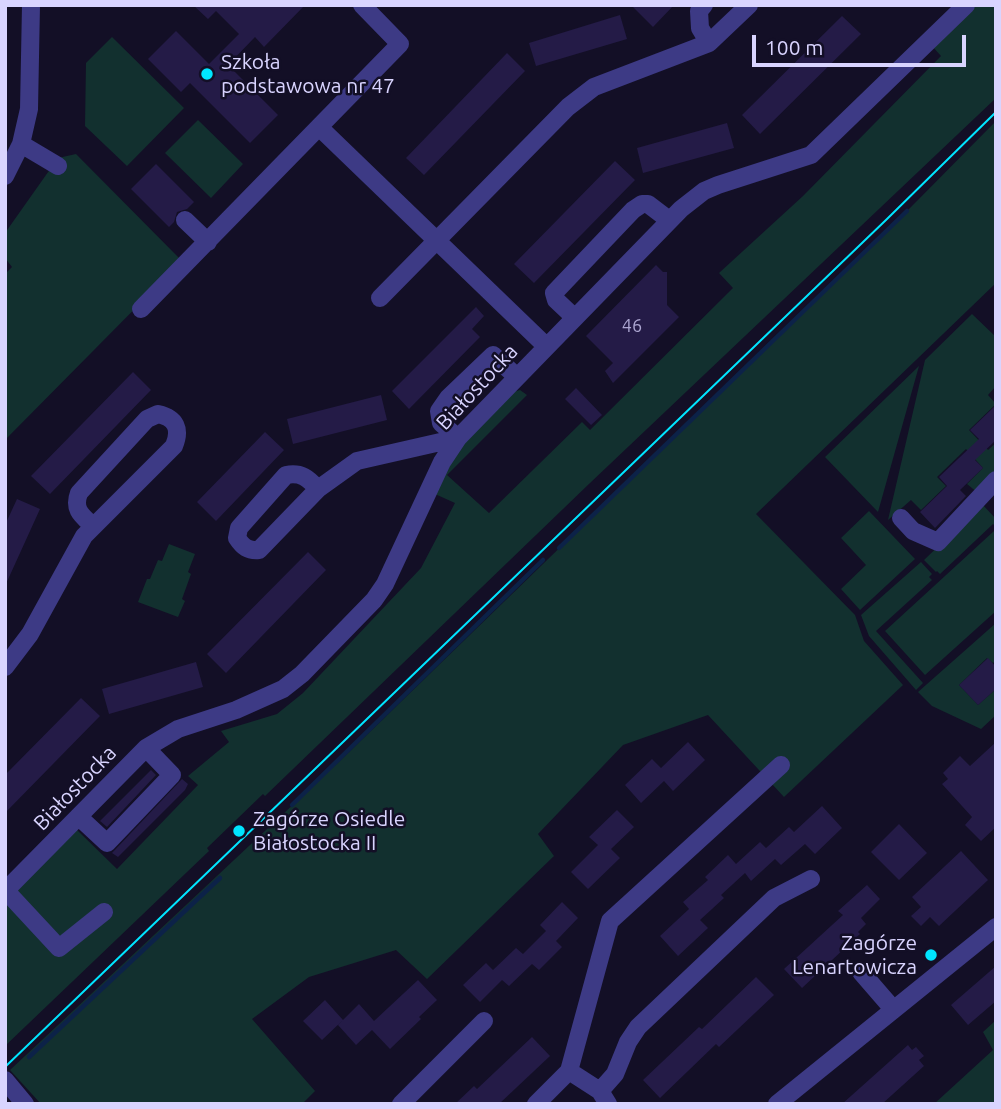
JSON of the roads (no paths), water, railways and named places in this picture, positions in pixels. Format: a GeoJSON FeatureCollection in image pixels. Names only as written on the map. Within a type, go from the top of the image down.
{"type":"FeatureCollection","features":[{"type":"Feature","properties":{"kind":"street"},"geometry":{"type":"LineString","coordinates":[[5,176],[22,144],[29,109],[31,5]]}},
{"type":"Feature","properties":{"kind":"street"},"geometry":{"type":"LineString","coordinates":[[141,309],[400,44],[362,5]]}},
{"type":"Feature","properties":{"kind":"street"},"geometry":{"type":"LineString","coordinates":[[704,5],[699,11],[700,28],[709,43]]}},
{"type":"Feature","properties":{"kind":"street"},"geometry":{"type":"LineString","coordinates":[[380,298],[568,107],[594,86],[709,43],[749,5]]}},
{"type":"Feature","properties":{"kind":"street","name":"Białostocka"},"geometry":{"type":"LineString","coordinates":[[5,891],[146,748],[178,729],[274,694],[302,674],[374,600],[385,584],[442,462],[458,438],[669,220],[704,191],[811,155],[966,5]]}},
{"type":"Feature","properties":{"kind":"street"},"geometry":{"type":"LineString","coordinates":[[319,127],[546,346]]}},
{"type":"Feature","properties":{"kind":"street"},"geometry":{"type":"LineString","coordinates":[[22,144],[58,166]]}},
{"type":"Feature","properties":{"kind":"street"},"geometry":{"type":"LineString","coordinates":[[575,317],[556,300],[554,293],[633,210],[642,204],[648,204],[669,220]]}},
{"type":"Feature","properties":{"kind":"street"},"geometry":{"type":"LineString","coordinates":[[185,220],[208,242]]}},
{"type":"Feature","properties":{"kind":"street"},"geometry":{"type":"LineString","coordinates":[[458,438],[442,423],[439,411],[448,398],[493,355],[501,359],[517,377]]}},
{"type":"Feature","properties":{"kind":"street"},"geometry":{"type":"LineString","coordinates":[[5,667],[30,634],[92,525],[174,446],[179,434],[177,426],[166,416],[158,414],[147,419],[79,493],[75,502],[78,513],[92,525]]}},
{"type":"Feature","properties":{"kind":"street"},"geometry":{"type":"LineString","coordinates":[[318,489],[307,477],[296,473],[286,475],[239,528],[237,538],[241,545],[250,550],[259,550],[318,489],[357,461],[458,438]]}},
{"type":"Feature","properties":{"kind":"street"},"geometry":{"type":"LineString","coordinates":[[901,518],[913,531],[938,542],[996,480]]}},
{"type":"Feature","properties":{"kind":"street"},"geometry":{"type":"LineString","coordinates":[[79,817],[107,843],[172,775],[146,748]]}},
{"type":"Feature","properties":{"kind":"street"},"geometry":{"type":"LineString","coordinates":[[536,1104],[569,1071],[610,921],[781,765]]}},
{"type":"Feature","properties":{"kind":"street"},"geometry":{"type":"LineString","coordinates":[[569,1071],[604,1097],[628,1042],[638,1027],[774,898],[811,879]]}},
{"type":"Feature","properties":{"kind":"street"},"geometry":{"type":"LineString","coordinates":[[5,891],[59,948],[104,912]]}},
{"type":"Feature","properties":{"kind":"street"},"geometry":{"type":"LineString","coordinates":[[777,1104],[996,927]]}},
{"type":"Feature","properties":{"kind":"street"},"geometry":{"type":"LineString","coordinates":[[861,972],[893,1009]]}},
{"type":"Feature","properties":{"kind":"street"},"geometry":{"type":"LineString","coordinates":[[401,1104],[484,1021]]}},
{"type":"Feature","properties":{"kind":"street"},"geometry":{"type":"LineString","coordinates":[[5,1080],[25,1104]]}},
{"type":"Feature","properties":{"kind":"waterway"},"geometry":{"type":"LineString","coordinates":[[559,548],[907,211]]}},
{"type":"Feature","properties":{"kind":"waterway"},"geometry":{"type":"LineString","coordinates":[[292,805],[543,560]]}},
{"type":"Feature","properties":{"kind":"waterway"},"geometry":{"type":"LineString","coordinates":[[29,1057],[220,878]]}},
{"type":"Feature","properties":{"kind":"tram line"},"geometry":{"type":"LineString","coordinates":[[5,1067],[996,112]]}},
{"type":"Feature","properties":{"kind":"place","name":"Szkoła podstawowa nr 47"},"geometry":{"type":"Point","coordinates":[207,74]}},
{"type":"Feature","properties":{"kind":"place","name":"Zagórze Osiedle Białostocka II"},"geometry":{"type":"Point","coordinates":[239,831]}},
{"type":"Feature","properties":{"kind":"place","name":"Zagórze Lenartowicza"},"geometry":{"type":"Point","coordinates":[931,955]}}]}
